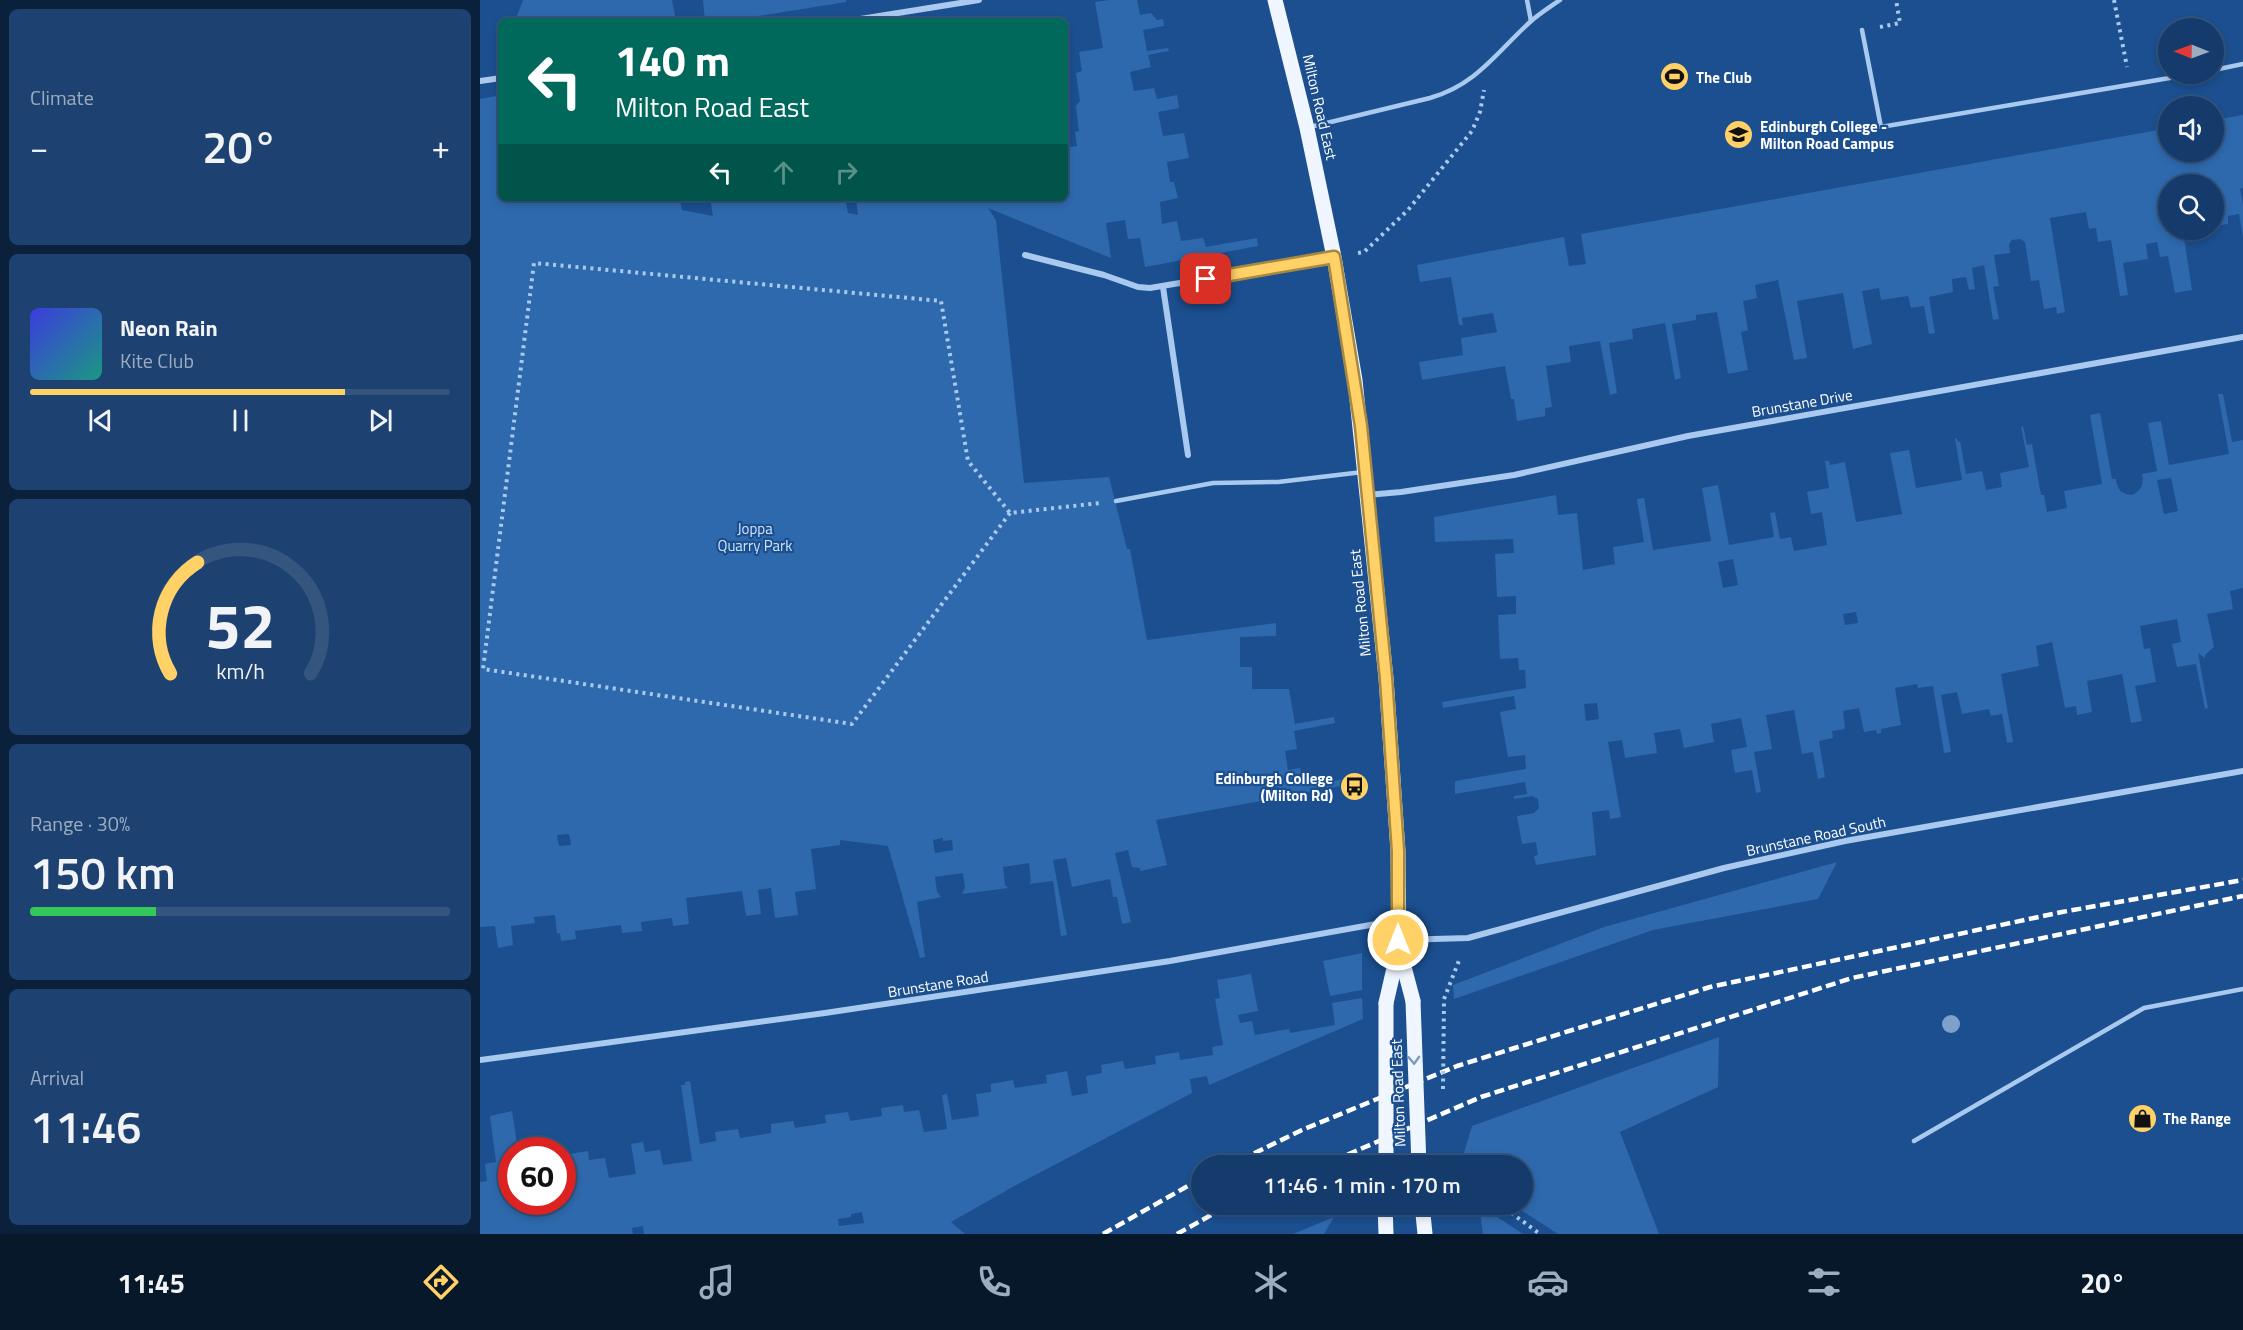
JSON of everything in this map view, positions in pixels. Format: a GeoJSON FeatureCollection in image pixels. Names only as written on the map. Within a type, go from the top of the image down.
{"type":"FeatureCollection","features":[{"type":"Feature","properties":{"kind":"main road","name":"Milton Road East"},"geometry":{"type":"LineString","coordinates":[[1275,0],[1307,128],[1334,257],[1355,380],[1386,678],[1398,851],[1399,944],[1413,1001],[1419,1155]]}},
{"type":"Feature","properties":{"kind":"main road","name":"Milton Road East"},"geometry":{"type":"LineString","coordinates":[[1386,1155],[1386,1003],[1399,944]]}},
{"type":"Feature","properties":{"kind":"main road"},"geometry":{"type":"LineString","coordinates":[[1385,1215],[1386,1234]]}},
{"type":"Feature","properties":{"kind":"main road"},"geometry":{"type":"LineString","coordinates":[[1423,1215],[1425,1234]]}},
{"type":"Feature","properties":{"kind":"street"},"geometry":{"type":"LineString","coordinates":[[867,18],[979,0]]}},
{"type":"Feature","properties":{"kind":"street"},"geometry":{"type":"LineString","coordinates":[[480,81],[498,78]]}},
{"type":"Feature","properties":{"kind":"street"},"geometry":{"type":"LineString","coordinates":[[1025,255],[1104,275],[1138,287],[1163,287],[1334,257]]}},
{"type":"Feature","properties":{"kind":"street"},"geometry":{"type":"LineString","coordinates":[[1163,287],[1188,455]]}},
{"type":"Feature","properties":{"kind":"street","name":"Brunstane Drive"},"geometry":{"type":"LineString","coordinates":[[1367,495],[1514,475],[1688,436],[2243,337]]}},
{"type":"Feature","properties":{"kind":"street","name":"Brunstane Road South"},"geometry":{"type":"LineString","coordinates":[[1399,944],[1468,938],[1724,868],[1845,841],[2243,771]]}},
{"type":"Feature","properties":{"kind":"street","name":"Brunstane Road"},"geometry":{"type":"LineString","coordinates":[[480,1060],[825,1013],[1170,961],[1398,920]]}},
{"type":"Feature","properties":{"kind":"lane"},"geometry":{"type":"LineString","coordinates":[[1527,0],[1531,21]]}},
{"type":"Feature","properties":{"kind":"lane"},"geometry":{"type":"LineString","coordinates":[[1307,128],[1446,94],[1463,85],[1484,68],[1531,21],[1560,0]]}},
{"type":"Feature","properties":{"kind":"lane"},"geometry":{"type":"LineString","coordinates":[[1862,30],[1881,127],[2158,80]]}},
{"type":"Feature","properties":{"kind":"lane"},"geometry":{"type":"LineString","coordinates":[[2224,68],[2243,64]]}},
{"type":"Feature","properties":{"kind":"lane"},"geometry":{"type":"LineString","coordinates":[[1116,501],[1213,483],[1278,482],[1366,472]]}},
{"type":"Feature","properties":{"kind":"lane"},"geometry":{"type":"LineString","coordinates":[[1914,1141],[2144,1008],[2243,989]]}},
{"type":"Feature","properties":{"kind":"path"},"geometry":{"type":"LineString","coordinates":[[1862,30],[1900,23],[1896,0]]}},
{"type":"Feature","properties":{"kind":"path"},"geometry":{"type":"LineString","coordinates":[[2114,0],[2130,85]]}},
{"type":"Feature","properties":{"kind":"path"},"geometry":{"type":"LineString","coordinates":[[1334,257],[1364,252],[1408,210],[1429,186],[1477,122],[1484,94],[1484,68]]}},
{"type":"Feature","properties":{"kind":"path"},"geometry":{"type":"LineString","coordinates":[[1010,513],[968,461],[941,301],[534,263],[483,669],[852,724],[1010,513],[1116,501]]}},
{"type":"Feature","properties":{"kind":"path"},"geometry":{"type":"LineString","coordinates":[[1443,1100],[1444,999],[1468,938]]}},
{"type":"Feature","properties":{"kind":"path"},"geometry":{"type":"LineString","coordinates":[[1514,1215],[1540,1234]]}},
{"type":"Feature","properties":{"kind":"green space"},"geometry":{"type":"Polygon","coordinates":[[[523,0],[672,0],[675,18],[523,18],[517,16],[523,0]]]}},
{"type":"Feature","properties":{"kind":"green space"},"geometry":{"type":"Polygon","coordinates":[[[703,0],[846,0],[846,2],[747,18],[705,18],[703,0]]]}},
{"type":"Feature","properties":{"kind":"green space","name":"Joppa Quarry Park"},"geometry":{"type":"Polygon","coordinates":[[[1137,0],[1140,15],[1151,13],[1157,20],[1163,19],[1164,26],[1143,30],[1147,51],[1168,48],[1169,51],[1148,55],[1151,67],[1130,72],[1134,91],[1154,88],[1157,99],[1177,95],[1179,108],[1158,112],[1163,136],[1184,133],[1189,158],[1167,162],[1170,182],[1174,182],[1178,198],[1160,202],[1162,224],[1177,221],[1181,241],[1203,238],[1206,247],[1257,238],[1258,246],[1145,267],[1140,238],[1128,239],[1125,220],[1106,223],[1111,258],[988,208],[996,220],[1024,483],[1109,477],[1127,549],[1130,549],[1147,640],[1276,623],[1276,636],[1240,637],[1240,667],[1252,667],[1252,689],[1289,689],[1295,724],[1334,717],[1335,723],[1294,731],[1297,749],[1285,751],[1288,770],[1300,768],[1304,786],[1345,779],[1346,785],[1280,797],[1278,787],[1260,790],[1261,801],[1156,820],[1167,865],[1140,871],[1140,868],[1132,867],[1128,850],[1115,853],[1131,922],[1122,924],[1117,897],[1113,897],[1110,879],[1072,887],[1066,858],[1053,860],[1067,935],[1061,936],[1053,881],[1029,884],[1031,881],[1029,863],[1003,867],[1005,885],[1008,888],[962,894],[965,888],[963,873],[935,877],[937,892],[941,897],[917,902],[925,957],[920,958],[888,846],[840,840],[840,845],[811,849],[816,889],[795,892],[798,915],[775,918],[771,888],[758,890],[761,914],[746,916],[742,891],[686,898],[689,924],[673,926],[672,918],[641,922],[642,931],[622,933],[621,925],[575,931],[576,939],[561,941],[560,933],[557,934],[555,915],[534,917],[535,923],[511,926],[513,945],[498,948],[495,926],[480,927],[480,99],[498,96],[498,201],[639,201],[647,203],[647,201],[680,201],[682,210],[713,216],[710,201],[846,201],[848,213],[858,215],[856,201],[1068,201],[1068,148],[1077,146],[1075,132],[1079,131],[1076,106],[1080,101],[1076,73],[1082,71],[1079,52],[1103,48],[1095,2],[1137,0]],[[569,834],[557,835],[559,846],[571,845],[569,834]],[[943,838],[933,840],[935,853],[953,850],[952,840],[943,841],[943,838]]]}},
{"type":"Feature","properties":{"kind":"green space"},"geometry":{"type":"Polygon","coordinates":[[[2243,115],[2243,188],[2240,189],[2243,204],[2243,237],[2239,214],[2228,216],[2228,224],[2224,225],[2224,174],[2158,174],[2158,240],[2184,240],[2192,290],[2175,293],[2168,256],[2160,257],[2157,242],[2146,244],[2148,259],[2123,263],[2128,295],[2120,296],[2111,240],[2098,242],[2096,228],[2089,229],[2086,212],[2050,218],[2065,312],[2057,314],[2056,307],[2044,309],[2039,280],[2031,281],[2025,242],[2020,239],[2012,240],[2009,244],[2010,253],[1994,255],[1999,286],[1993,287],[1999,319],[1993,320],[1984,265],[1972,268],[1975,289],[1969,290],[1966,277],[1952,279],[1953,292],[1929,297],[1935,333],[1929,334],[1924,306],[1911,308],[1908,296],[1881,300],[1879,288],[1862,291],[1872,344],[1853,349],[1843,293],[1797,301],[1807,358],[1794,360],[1778,280],[1755,285],[1757,298],[1743,301],[1748,330],[1741,332],[1748,370],[1728,374],[1717,312],[1696,315],[1696,320],[1672,324],[1681,378],[1675,380],[1665,323],[1632,329],[1633,339],[1609,343],[1617,393],[1610,395],[1600,341],[1569,346],[1571,362],[1546,366],[1552,407],[1545,408],[1545,416],[1517,421],[1505,366],[1422,380],[1419,362],[1463,355],[1461,338],[1497,332],[1493,313],[1462,318],[1463,325],[1459,325],[1451,277],[1420,282],[1417,265],[1564,237],[1569,266],[1586,264],[1581,234],[2158,130],[2158,162],[2224,162],[2224,118],[2243,115]]]}},
{"type":"Feature","properties":{"kind":"green space"},"geometry":{"type":"Polygon","coordinates":[[[2218,394],[2223,394],[2232,442],[2243,440],[2243,588],[2230,591],[2233,609],[2207,614],[2214,647],[2205,655],[2205,658],[2198,653],[2208,708],[2205,709],[2196,664],[2177,667],[2172,644],[2181,642],[2177,619],[2140,626],[2144,649],[2150,648],[2156,682],[2135,686],[2142,721],[2131,723],[2122,674],[2087,681],[2092,712],[2077,715],[2076,706],[2065,708],[2052,642],[2036,646],[2039,666],[2001,674],[2013,742],[2007,743],[2002,714],[1991,716],[1989,709],[1962,714],[1957,692],[1941,695],[1951,752],[1944,753],[1933,686],[1918,688],[1917,684],[1895,688],[1901,725],[1881,729],[1881,733],[1877,734],[1876,730],[1864,732],[1859,708],[1843,711],[1845,729],[1832,731],[1833,738],[1819,741],[1825,777],[1818,779],[1813,752],[1802,754],[1794,710],[1766,715],[1772,749],[1754,752],[1761,792],[1756,793],[1752,770],[1735,773],[1731,750],[1747,747],[1741,718],[1711,724],[1714,742],[1684,748],[1680,729],[1654,733],[1657,753],[1625,758],[1622,740],[1608,742],[1621,817],[1610,819],[1609,810],[1592,812],[1596,855],[1536,865],[1534,856],[1538,855],[1536,842],[1522,844],[1517,816],[1534,813],[1539,808],[1538,799],[1532,796],[1514,799],[1514,796],[1527,794],[1525,782],[1455,794],[1455,781],[1526,769],[1525,755],[1508,757],[1500,712],[1516,709],[1514,696],[1443,708],[1442,702],[1526,688],[1525,670],[1519,670],[1518,658],[1500,659],[1498,615],[1516,614],[1516,596],[1497,597],[1495,554],[1514,553],[1513,539],[1435,542],[1434,517],[1556,495],[1558,515],[1577,513],[1583,570],[1615,564],[1613,547],[1644,542],[1637,499],[1644,498],[1653,550],[1711,541],[1702,488],[1718,485],[1729,545],[1774,537],[1770,513],[1775,512],[1780,539],[1791,537],[1794,551],[1827,545],[1822,512],[1811,514],[1807,492],[1829,488],[1825,461],[1829,461],[1830,465],[1845,462],[1856,522],[1902,514],[1890,453],[1909,450],[1916,488],[1962,480],[1955,439],[1957,438],[1958,442],[1960,441],[1966,474],[1982,471],[1986,490],[2002,487],[2000,473],[2029,467],[2021,427],[2023,426],[2027,445],[2032,444],[2041,495],[2044,495],[2047,512],[2067,508],[2064,491],[2102,484],[2090,415],[2100,413],[2112,479],[2116,479],[2120,490],[2128,494],[2132,495],[2140,489],[2142,474],[2157,471],[2148,423],[2161,421],[2169,465],[2229,454],[2218,394]],[[2171,478],[2157,480],[2164,514],[2178,511],[2171,478]],[[1733,559],[1718,562],[1723,588],[1738,585],[1733,559]],[[1856,612],[1843,614],[1845,625],[1858,623],[1856,612]],[[1597,703],[1584,704],[1586,721],[1599,719],[1597,703]]]}},
{"type":"Feature","properties":{"kind":"green space"},"geometry":{"type":"Polygon","coordinates":[[[1837,862],[1818,899],[1653,930],[1454,999],[1453,985],[1604,927],[1837,862]]]}},
{"type":"Feature","properties":{"kind":"green space"},"geometry":{"type":"Polygon","coordinates":[[[1362,953],[1362,990],[1330,996],[1323,961],[1362,953]]]}},
{"type":"Feature","properties":{"kind":"green space"},"geometry":{"type":"Polygon","coordinates":[[[1251,974],[1258,1011],[1238,1015],[1240,1023],[1252,1021],[1255,1035],[1289,1029],[1290,1033],[1335,1025],[1332,1003],[1362,998],[1363,1019],[1209,1085],[1207,1076],[1190,1079],[1192,1093],[1018,1184],[951,1222],[965,1234],[644,1234],[643,1226],[632,1228],[633,1234],[480,1234],[480,1182],[487,1181],[485,1164],[496,1162],[490,1116],[512,1111],[516,1137],[498,1137],[498,1215],[576,1215],[576,1153],[588,1151],[589,1160],[605,1158],[609,1178],[636,1174],[631,1144],[643,1142],[645,1152],[660,1150],[663,1165],[692,1161],[681,1085],[685,1085],[685,1082],[690,1081],[700,1144],[716,1141],[715,1132],[738,1129],[740,1138],[771,1133],[771,1124],[793,1121],[795,1128],[826,1123],[825,1115],[848,1112],[850,1121],[882,1116],[881,1108],[903,1105],[904,1112],[919,1110],[924,1132],[947,1129],[942,1095],[947,1094],[952,1120],[979,1116],[976,1094],[991,1092],[991,1084],[1013,1080],[1015,1088],[1047,1083],[1046,1075],[1067,1071],[1072,1096],[1088,1093],[1086,1076],[1102,1073],[1101,1065],[1123,1061],[1125,1069],[1156,1064],[1155,1056],[1179,1052],[1180,1060],[1213,1055],[1212,1047],[1223,1045],[1215,999],[1220,998],[1217,980],[1251,974]],[[862,1212],[838,1219],[839,1226],[864,1223],[862,1212]]]}},
{"type":"Feature","properties":{"kind":"green space"},"geometry":{"type":"Polygon","coordinates":[[[1719,1037],[1718,1087],[1620,1132],[1659,1234],[1558,1234],[1529,1215],[1533,1215],[1533,1155],[1463,1155],[1472,1126],[1719,1037]]]}},
{"type":"Feature","properties":{"kind":"green space"},"geometry":{"type":"Polygon","coordinates":[[[1480,1215],[1494,1215],[1523,1234],[1483,1234],[1480,1215]]]}},
{"type":"Feature","properties":{"kind":"green space"},"geometry":{"type":"Polygon","coordinates":[[[1334,1217],[1324,1234],[1293,1234],[1334,1217]]]}},
{"type":"Feature","properties":{"kind":"railway"},"geometry":{"type":"LineString","coordinates":[[1251,1155],[1302,1130],[1457,1066],[1710,987],[2062,912],[2243,880]]}},
{"type":"Feature","properties":{"kind":"railway"},"geometry":{"type":"LineString","coordinates":[[1347,1155],[1481,1097],[1852,978],[2243,896]]}},
{"type":"Feature","properties":{"kind":"railway"},"geometry":{"type":"LineString","coordinates":[[1103,1234],[1191,1184]]}},
{"type":"Feature","properties":{"kind":"railway"},"geometry":{"type":"LineString","coordinates":[[1177,1234],[1211,1215]]}},
{"type":"Feature","properties":{"kind":"place","name":"The Club"},"geometry":{"type":"Point","coordinates":[1675,77]}},
{"type":"Feature","properties":{"kind":"place","name":"Edinburgh College - Milton Road Campus"},"geometry":{"type":"Point","coordinates":[1739,135]}},
{"type":"Feature","properties":{"kind":"place","name":"Edinburgh College (Milton Rd)"},"geometry":{"type":"Point","coordinates":[1354,787]}},
{"type":"Feature","properties":{"kind":"place","name":"The Range"},"geometry":{"type":"Point","coordinates":[2142,1118]}},
{"type":"Feature","properties":{"kind":"route"},"geometry":{"type":"LineString","coordinates":[[1206,279],[1334,257],[1361,426],[1386,678],[1398,851],[1398,940]]}}]}
